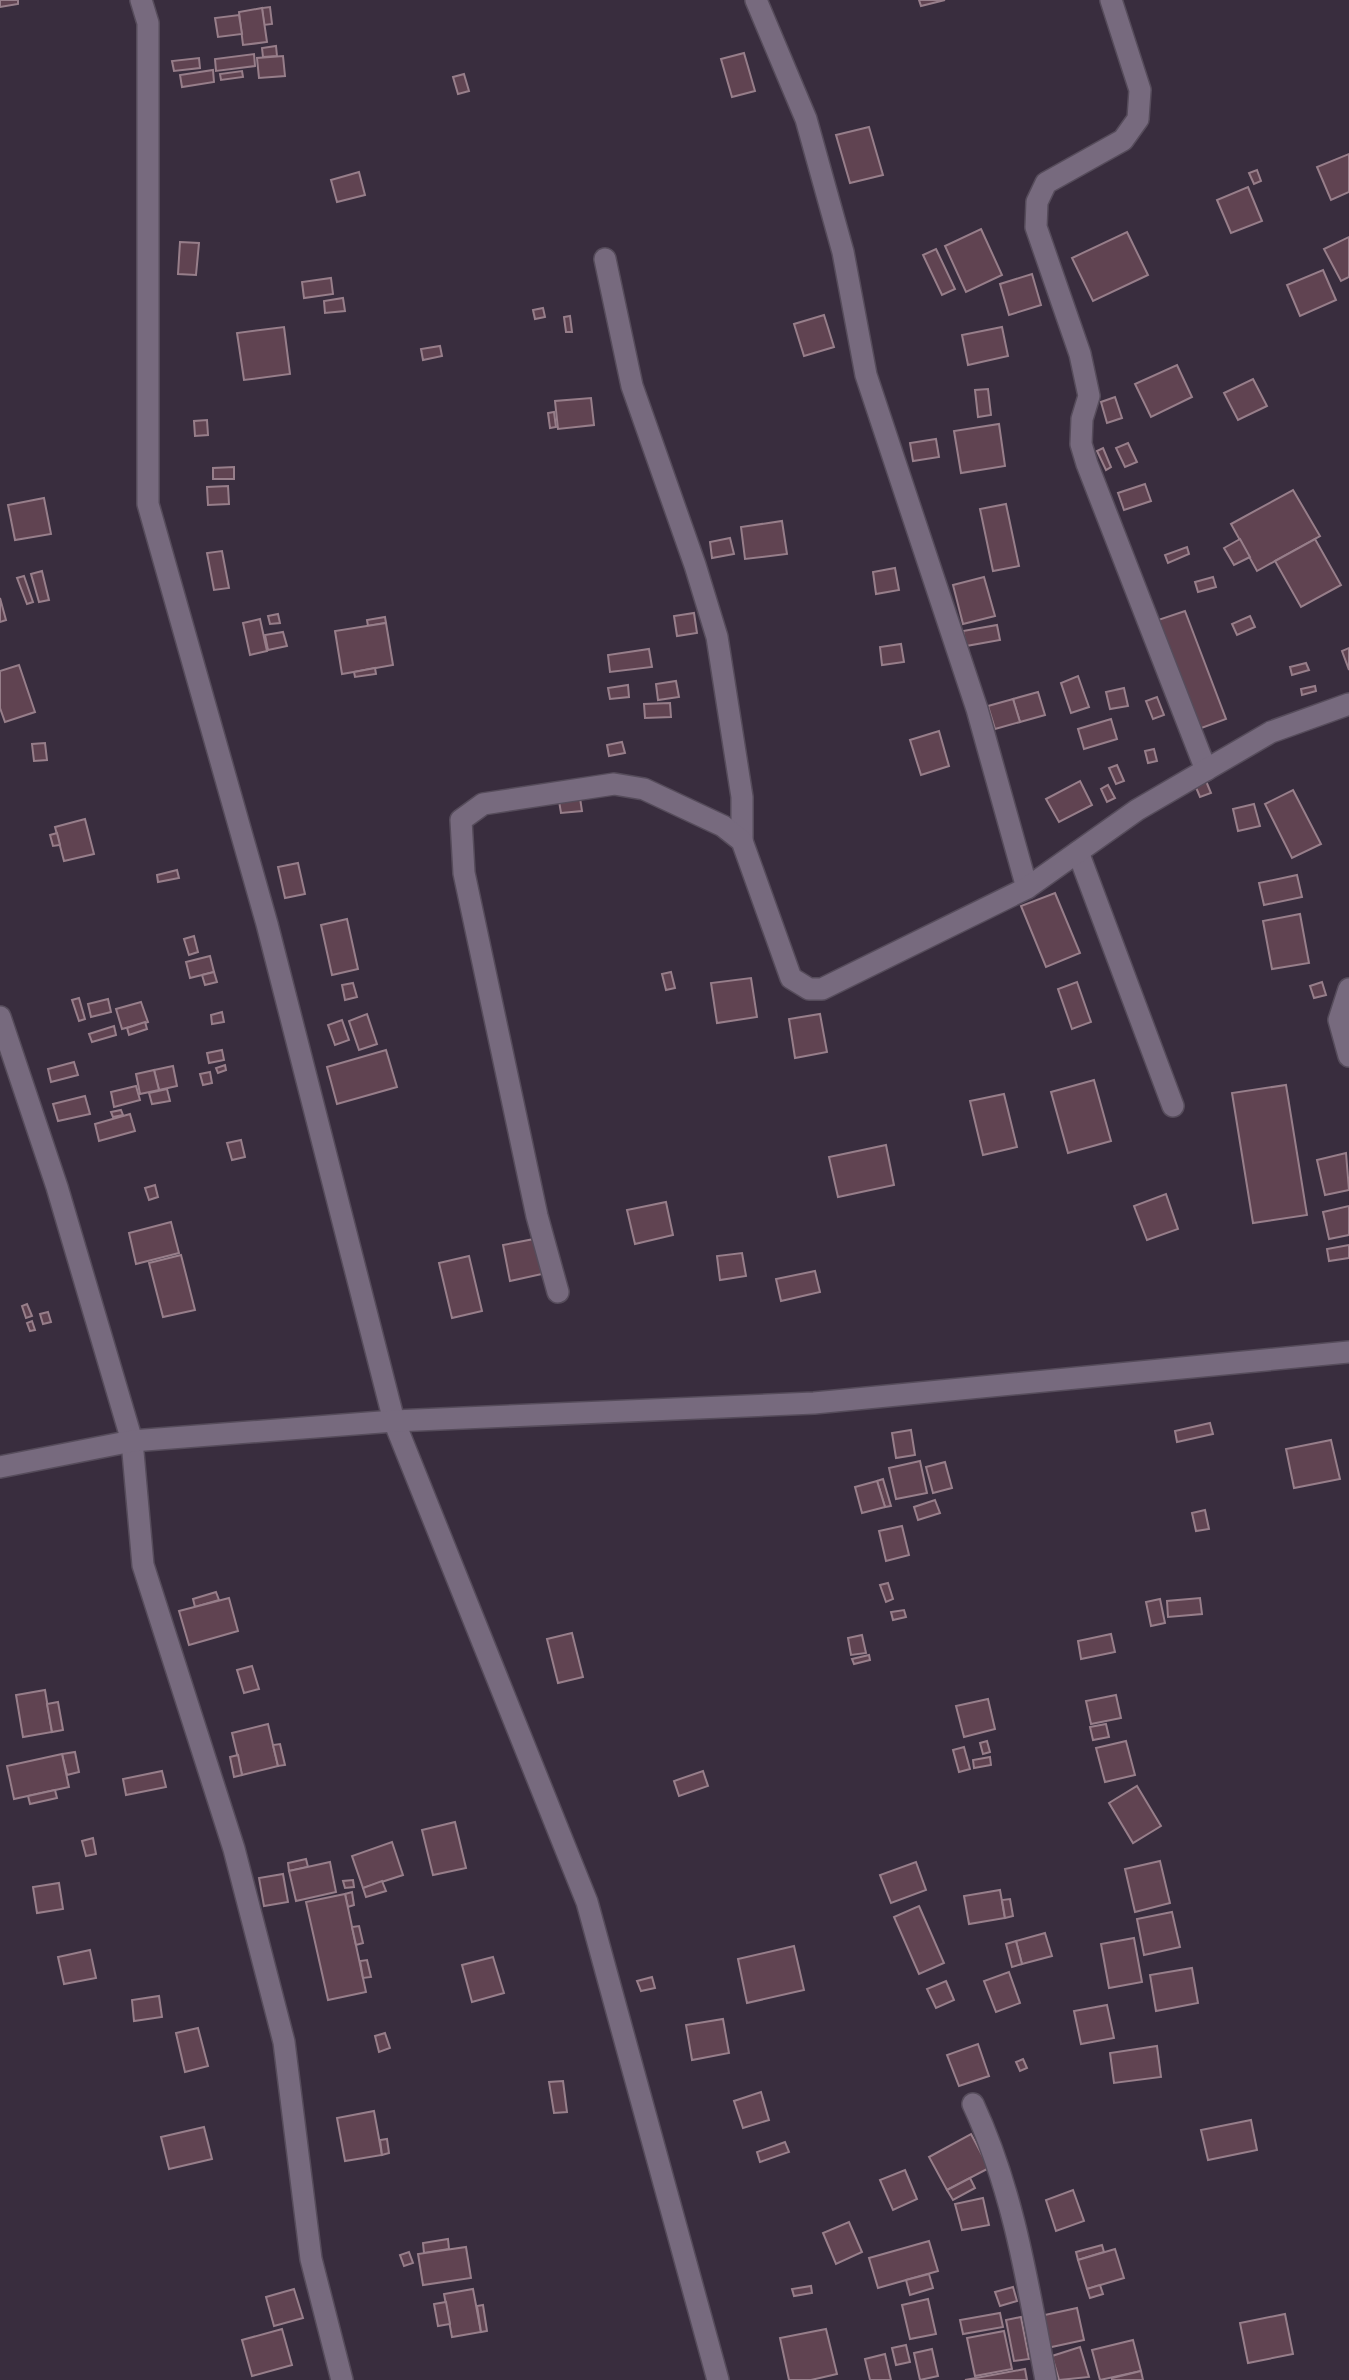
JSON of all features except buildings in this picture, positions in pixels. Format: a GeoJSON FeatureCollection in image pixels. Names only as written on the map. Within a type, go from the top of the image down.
{"type":"FeatureCollection","features":[{"type":"Feature","properties":{"kind":"street"},"geometry":{"type":"LineString","coordinates":[[141,0],[148,23],[148,504],[267,924],[394,1421],[587,1902],[718,2380]]}},
{"type":"Feature","properties":{"kind":"street"},"geometry":{"type":"LineString","coordinates":[[756,0],[806,119],[843,252],[866,375],[977,709],[1027,888]]}},
{"type":"Feature","properties":{"kind":"street"},"geometry":{"type":"LineString","coordinates":[[1111,0],[1140,90],[1138,119],[1124,140],[1046,183],[1037,202],[1036,227],[1080,354],[1089,396],[1082,419],[1081,444],[1087,464],[1206,770]]}},
{"type":"Feature","properties":{"kind":"street"},"geometry":{"type":"LineString","coordinates":[[605,259],[632,386],[695,565],[717,638],[742,797],[742,841],[791,978],[809,989],[822,989],[1027,888],[1137,810],[1271,732],[1349,704]]}},
{"type":"Feature","properties":{"kind":"street"},"geometry":{"type":"LineString","coordinates":[[558,1292],[537,1216],[464,873],[461,820],[483,804],[614,784],[644,789],[723,826],[742,841]]}},
{"type":"Feature","properties":{"kind":"street"},"geometry":{"type":"LineString","coordinates":[[1078,852],[1173,1106]]}},
{"type":"Feature","properties":{"kind":"street"},"geometry":{"type":"LineString","coordinates":[[1349,989],[1339,1020],[1349,1056]]}},
{"type":"Feature","properties":{"kind":"street"},"geometry":{"type":"LineString","coordinates":[[0,1017],[57,1187],[132,1441],[143,1565],[234,1849],[284,2042],[311,2259],[342,2380]]}},
{"type":"Feature","properties":{"kind":"street"},"geometry":{"type":"LineString","coordinates":[[0,1467],[132,1441],[394,1421],[814,1403],[1349,1352]]}},
{"type":"Feature","properties":{"kind":"street"},"geometry":{"type":"LineString","coordinates":[[972,2104],[993,2148],[1016,2225],[1046,2380]]}}]}
